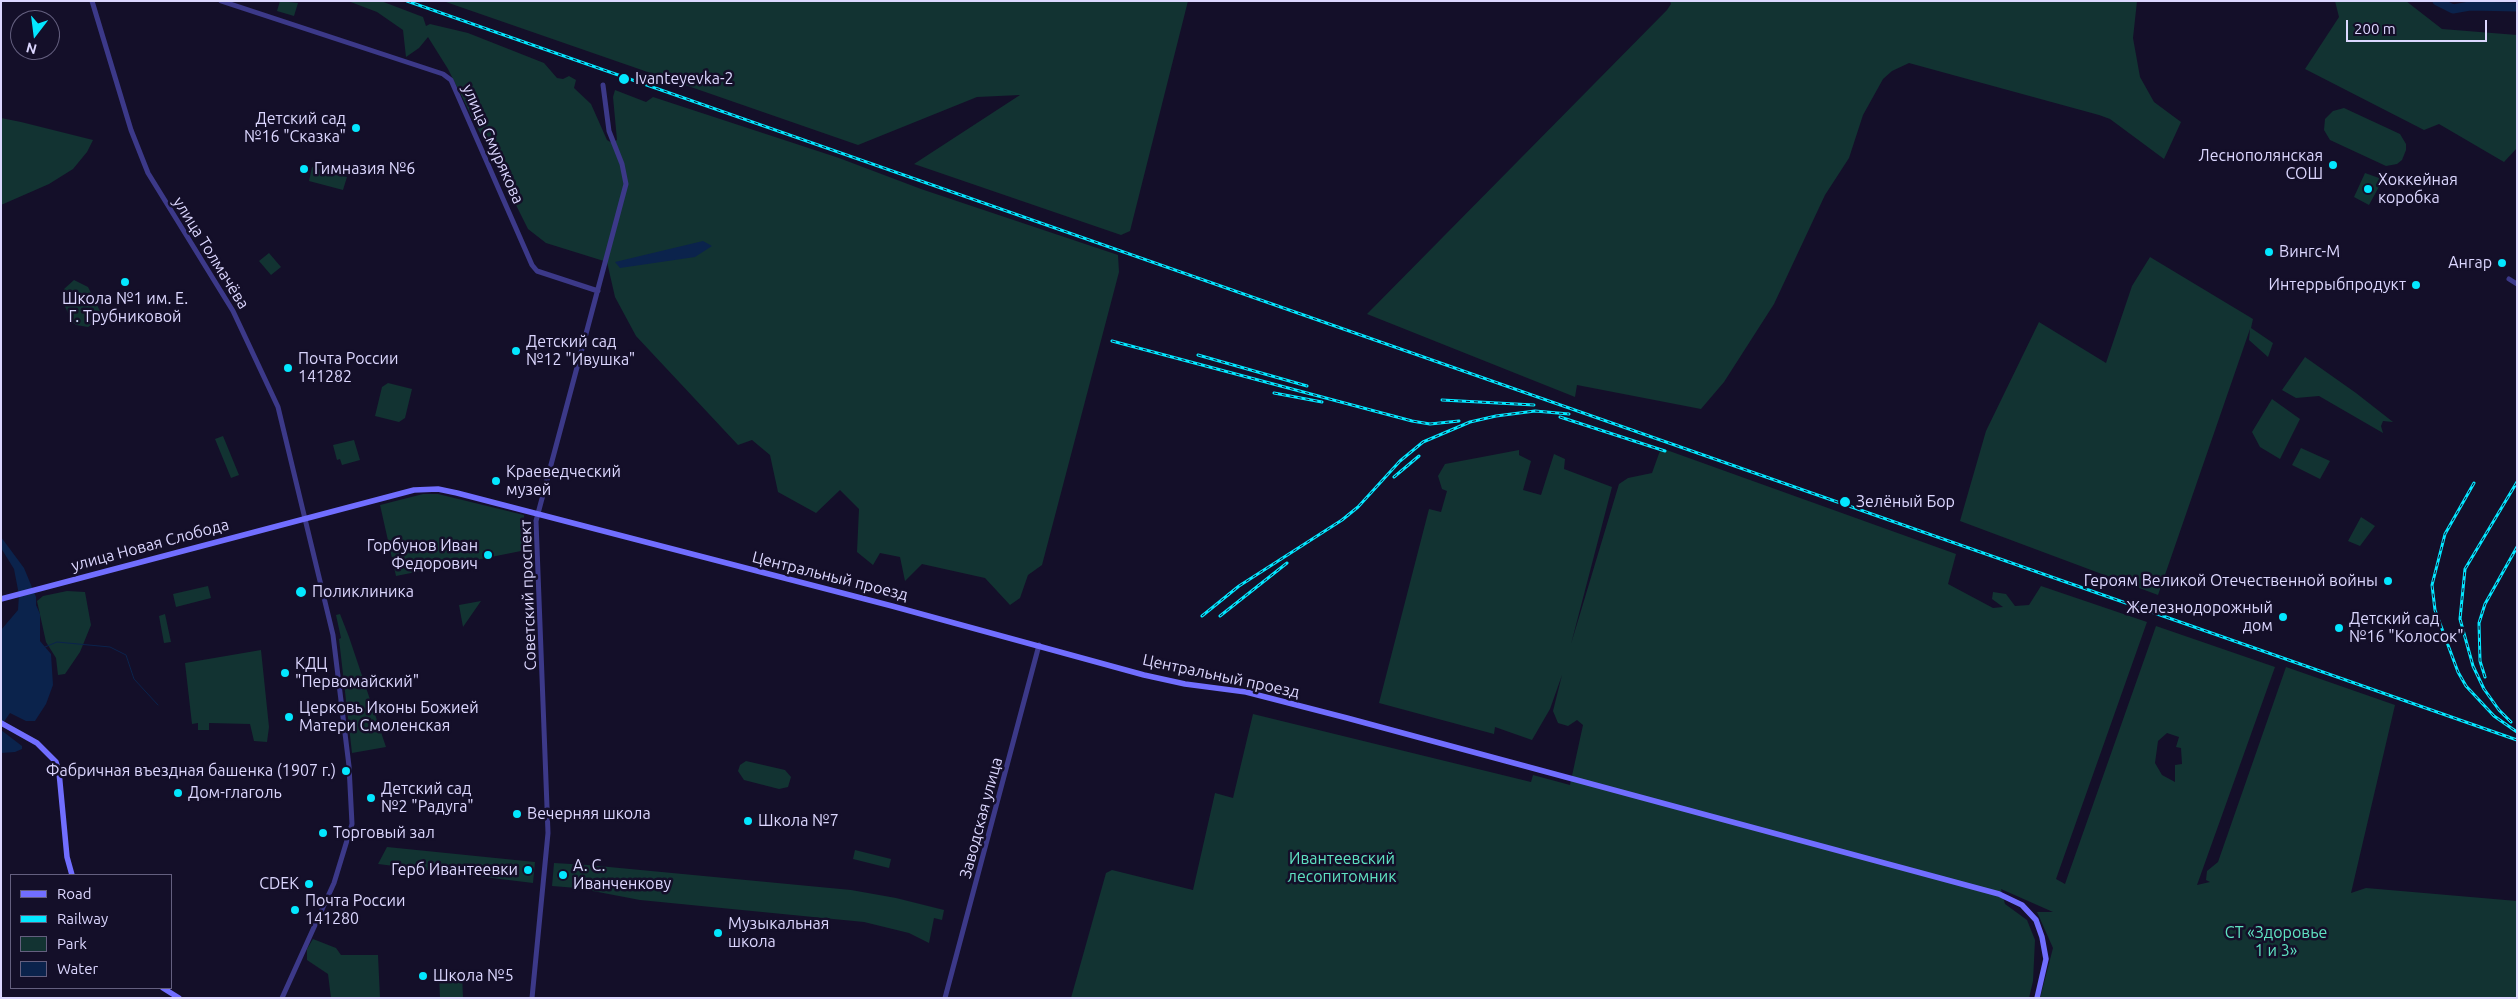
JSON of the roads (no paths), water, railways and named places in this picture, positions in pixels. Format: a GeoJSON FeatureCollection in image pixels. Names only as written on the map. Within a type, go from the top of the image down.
{"type":"FeatureCollection","features":[{"type":"Feature","properties":{"kind":"main road","name":"Центральный проезд"},"geometry":{"type":"LineString","coordinates":[[306,518],[426,488],[457,493],[1039,645],[1157,678],[1246,692],[1348,718],[1552,775],[1749,825],[2011,898],[2022,905],[2036,920],[2042,937],[2046,959],[2037,998]]}},
{"type":"Feature","properties":{"kind":"main road","name":"улица Новая Слобода"},"geometry":{"type":"LineString","coordinates":[[3,598],[306,518]]}},
{"type":"Feature","properties":{"kind":"main road"},"geometry":{"type":"LineString","coordinates":[[1,723],[37,742],[56,762],[59,772],[67,857],[72,874]]}},
{"type":"Feature","properties":{"kind":"main road"},"geometry":{"type":"LineString","coordinates":[[165,989],[179,998]]}},
{"type":"Feature","properties":{"kind":"street","name":"улица Толмачёва"},"geometry":{"type":"LineString","coordinates":[[92,1],[131,130],[148,173],[233,311],[278,407],[334,638],[349,766],[352,824],[334,883],[282,998]]}},
{"type":"Feature","properties":{"kind":"street","name":"улица Смурякова"},"geometry":{"type":"LineString","coordinates":[[221,1],[443,74],[451,80],[532,265],[537,271],[598,292]]}},
{"type":"Feature","properties":{"kind":"street","name":"Советский проспект"},"geometry":{"type":"LineString","coordinates":[[532,998],[548,833],[537,514],[626,184],[622,164],[609,131],[603,85]]}},
{"type":"Feature","properties":{"kind":"street"},"geometry":{"type":"LineString","coordinates":[[2508,279],[2517,284]]}},
{"type":"Feature","properties":{"kind":"street","name":"Заводская улица"},"geometry":{"type":"LineString","coordinates":[[945,998],[1039,645]]}},
{"type":"Feature","properties":{"kind":"water"},"geometry":{"type":"Polygon","coordinates":[[[703,241],[712,246],[695,257],[620,268],[615,262],[703,241]]]}},
{"type":"Feature","properties":{"kind":"water"},"geometry":{"type":"Polygon","coordinates":[[[1,537],[24,568],[36,597],[36,605],[40,614],[40,641],[51,654],[53,685],[46,704],[35,721],[26,721],[10,713],[1,726],[1,630],[18,610],[19,595],[14,569],[1,548],[1,537]]]}},
{"type":"Feature","properties":{"kind":"water"},"geometry":{"type":"Polygon","coordinates":[[[1,730],[22,746],[22,749],[15,752],[1,753],[1,730]]]}},
{"type":"Feature","properties":{"kind":"waterway"},"geometry":{"type":"LineString","coordinates":[[2437,1],[2453,9],[2470,6],[2517,7]]}},
{"type":"Feature","properties":{"kind":"waterway"},"geometry":{"type":"LineString","coordinates":[[45,647],[57,642],[110,647],[126,655],[134,679],[158,705]]}},
{"type":"Feature","properties":{"kind":"railway"},"geometry":{"type":"LineString","coordinates":[[407,1],[2517,740]]}},
{"type":"Feature","properties":{"kind":"railway"},"geometry":{"type":"LineString","coordinates":[[1112,341],[1412,421],[1430,424],[1459,421]]}},
{"type":"Feature","properties":{"kind":"railway"},"geometry":{"type":"LineString","coordinates":[[1198,355],[1307,386]]}},
{"type":"Feature","properties":{"kind":"railway"},"geometry":{"type":"LineString","coordinates":[[1274,393],[1322,402]]}},
{"type":"Feature","properties":{"kind":"railway"},"geometry":{"type":"LineString","coordinates":[[1442,400],[1534,405]]}},
{"type":"Feature","properties":{"kind":"railway"},"geometry":{"type":"LineString","coordinates":[[1202,616],[1239,586],[1342,520],[1358,507],[1400,461],[1423,442],[1470,422],[1496,416],[1535,411],[1569,414]]}},
{"type":"Feature","properties":{"kind":"railway"},"geometry":{"type":"LineString","coordinates":[[1560,417],[1665,451]]}},
{"type":"Feature","properties":{"kind":"railway"},"geometry":{"type":"LineString","coordinates":[[1394,477],[1419,456]]}},
{"type":"Feature","properties":{"kind":"railway"},"geometry":{"type":"LineString","coordinates":[[2511,722],[2499,710],[2484,689],[2473,666],[2460,619],[2465,569],[2517,482]]}},
{"type":"Feature","properties":{"kind":"railway"},"geometry":{"type":"LineString","coordinates":[[2474,483],[2445,534],[2432,585],[2435,610],[2458,672],[2466,686],[2494,716],[2517,732]]}},
{"type":"Feature","properties":{"kind":"railway"},"geometry":{"type":"LineString","coordinates":[[2485,677],[2480,661],[2479,623],[2485,604],[2517,547]]}},
{"type":"Feature","properties":{"kind":"railway"},"geometry":{"type":"LineString","coordinates":[[1220,616],[1287,563]]}},
{"type":"Feature","properties":{"kind":"place","name":"Ivanteyevka-2"},"geometry":{"type":"Point","coordinates":[624,79]}},
{"type":"Feature","properties":{"kind":"place","name":"Детский сад №16 \"Сказка\""},"geometry":{"type":"Point","coordinates":[356,128]}},
{"type":"Feature","properties":{"kind":"place","name":"Леснополянская СОШ"},"geometry":{"type":"Point","coordinates":[2333,165]}},
{"type":"Feature","properties":{"kind":"place","name":"Гимназия №6"},"geometry":{"type":"Point","coordinates":[304,169]}},
{"type":"Feature","properties":{"kind":"place","name":"Хоккейная коробка"},"geometry":{"type":"Point","coordinates":[2368,189]}},
{"type":"Feature","properties":{"kind":"place","name":"Вингс-М"},"geometry":{"type":"Point","coordinates":[2269,252]}},
{"type":"Feature","properties":{"kind":"place","name":"Ангар"},"geometry":{"type":"Point","coordinates":[2502,263]}},
{"type":"Feature","properties":{"kind":"place","name":"Школа №1 им. Е. Г. Трубниковой"},"geometry":{"type":"Point","coordinates":[125,282]}},
{"type":"Feature","properties":{"kind":"place","name":"Интеррыбпродукт"},"geometry":{"type":"Point","coordinates":[2416,285]}},
{"type":"Feature","properties":{"kind":"place","name":"Детский сад №12 \"Ивушка\""},"geometry":{"type":"Point","coordinates":[516,351]}},
{"type":"Feature","properties":{"kind":"place","name":"Почта России 141282"},"geometry":{"type":"Point","coordinates":[288,368]}},
{"type":"Feature","properties":{"kind":"place","name":"Краеведческий музей"},"geometry":{"type":"Point","coordinates":[496,481]}},
{"type":"Feature","properties":{"kind":"place","name":"Зелёный Бор"},"geometry":{"type":"Point","coordinates":[1845,502]}},
{"type":"Feature","properties":{"kind":"place","name":"Горбунов Иван Федорович"},"geometry":{"type":"Point","coordinates":[488,555]}},
{"type":"Feature","properties":{"kind":"place","name":"Героям Великой Отечественной войны"},"geometry":{"type":"Point","coordinates":[2388,581]}},
{"type":"Feature","properties":{"kind":"place","name":"Поликлиника"},"geometry":{"type":"Point","coordinates":[301,592]}},
{"type":"Feature","properties":{"kind":"place","name":"Железнодорожный дом"},"geometry":{"type":"Point","coordinates":[2283,617]}},
{"type":"Feature","properties":{"kind":"place","name":"Детский сад №16 \"Колосок\""},"geometry":{"type":"Point","coordinates":[2339,628]}},
{"type":"Feature","properties":{"kind":"place","name":"КДЦ \"Первомайский\""},"geometry":{"type":"Point","coordinates":[285,673]}},
{"type":"Feature","properties":{"kind":"place","name":"Церковь Иконы Божией Матери Смоленская"},"geometry":{"type":"Point","coordinates":[289,717]}},
{"type":"Feature","properties":{"kind":"place","name":"Фабричная въездная башенка (1907 г.)"},"geometry":{"type":"Point","coordinates":[346,771]}},
{"type":"Feature","properties":{"kind":"place","name":"Дом-глаголь"},"geometry":{"type":"Point","coordinates":[178,793]}},
{"type":"Feature","properties":{"kind":"place","name":"Детский сад №2 \"Радуга\""},"geometry":{"type":"Point","coordinates":[371,798]}},
{"type":"Feature","properties":{"kind":"place","name":"Вечерняя школа"},"geometry":{"type":"Point","coordinates":[517,814]}},
{"type":"Feature","properties":{"kind":"place","name":"Школа №7"},"geometry":{"type":"Point","coordinates":[748,821]}},
{"type":"Feature","properties":{"kind":"place","name":"Торговый зал"},"geometry":{"type":"Point","coordinates":[323,833]}},
{"type":"Feature","properties":{"kind":"place","name":"Герб Ивантеевки"},"geometry":{"type":"Point","coordinates":[528,870]}},
{"type":"Feature","properties":{"kind":"place","name":"А. С. Иванченкову"},"geometry":{"type":"Point","coordinates":[563,875]}},
{"type":"Feature","properties":{"kind":"place","name":"CDEK"},"geometry":{"type":"Point","coordinates":[309,884]}},
{"type":"Feature","properties":{"kind":"place","name":"Почта России 141280"},"geometry":{"type":"Point","coordinates":[295,910]}},
{"type":"Feature","properties":{"kind":"place","name":"Музыкальная школа"},"geometry":{"type":"Point","coordinates":[718,933]}},
{"type":"Feature","properties":{"kind":"place","name":"Школа №5"},"geometry":{"type":"Point","coordinates":[423,976]}},
{"type":"Feature","properties":{"kind":"park label","name":"Ивантеевский лесопитомник"},"geometry":{"type":"Point","coordinates":[1342,868]}},
{"type":"Feature","properties":{"kind":"park label","name":"СТ «Здоровье 1 и 3»"},"geometry":{"type":"Point","coordinates":[2276,942]}}]}
